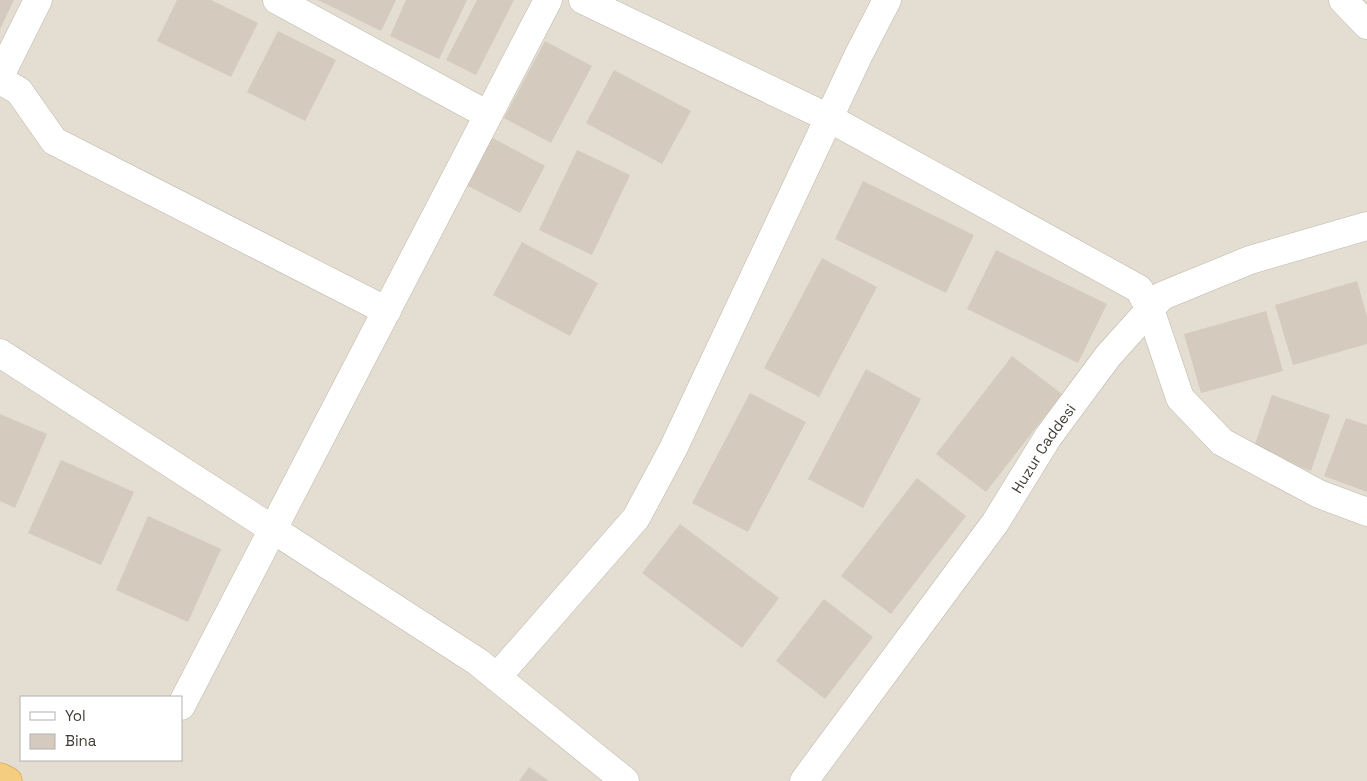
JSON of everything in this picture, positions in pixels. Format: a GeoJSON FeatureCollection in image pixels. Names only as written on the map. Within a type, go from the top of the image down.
{"type":"FeatureCollection","features":[{"type":"Feature","properties":{"kind":"highway"},"geometry":{"type":"LineString","coordinates":[[0,777],[8,781]]}},
{"type":"Feature","properties":{"kind":"street"},"geometry":{"type":"LineString","coordinates":[[38,0],[0,78],[18,91],[54,141],[387,310]]}},
{"type":"Feature","properties":{"kind":"street"},"geometry":{"type":"LineString","coordinates":[[278,0],[488,115]]}},
{"type":"Feature","properties":{"kind":"street"},"geometry":{"type":"LineString","coordinates":[[182,704],[548,0]]}},
{"type":"Feature","properties":{"kind":"street"},"geometry":{"type":"LineString","coordinates":[[583,0],[830,118],[1139,290],[1150,309],[1180,398],[1222,442],[1319,494],[1367,512]]}},
{"type":"Feature","properties":{"kind":"street"},"geometry":{"type":"LineString","coordinates":[[497,677],[636,518],[674,449],[859,54],[887,0]]}},
{"type":"Feature","properties":{"kind":"street"},"geometry":{"type":"LineString","coordinates":[[1343,0],[1367,24]]}},
{"type":"Feature","properties":{"kind":"street","name":"Huzur Caddesi"},"geometry":{"type":"LineString","coordinates":[[804,781],[995,523],[1048,437],[1108,356],[1162,296],[1250,260],[1367,226]]}},
{"type":"Feature","properties":{"kind":"street"},"geometry":{"type":"LineString","coordinates":[[0,353],[478,662],[625,781]]}},
{"type":"Feature","properties":{"kind":"shaded area"},"geometry":{"type":"Polygon","coordinates":[[[0,0],[1367,0],[1367,781],[0,781],[0,0]]]}},
{"type":"Feature","properties":{"kind":"building"},"geometry":{"type":"Polygon","coordinates":[[[0,0],[14,0],[0,29],[0,0]]]}},
{"type":"Feature","properties":{"kind":"building"},"geometry":{"type":"Polygon","coordinates":[[[177,0],[211,0],[258,23],[231,77],[157,41],[177,0]]]}},
{"type":"Feature","properties":{"kind":"building"},"geometry":{"type":"Polygon","coordinates":[[[318,0],[396,0],[381,31],[318,0]]]}},
{"type":"Feature","properties":{"kind":"building"},"geometry":{"type":"Polygon","coordinates":[[[406,0],[467,0],[439,59],[390,36],[406,0]]]}},
{"type":"Feature","properties":{"kind":"building"},"geometry":{"type":"Polygon","coordinates":[[[477,0],[514,0],[476,75],[446,60],[477,0]]]}},
{"type":"Feature","properties":{"kind":"building"},"geometry":{"type":"Polygon","coordinates":[[[278,31],[336,60],[305,121],[247,92],[278,31]]]}},
{"type":"Feature","properties":{"kind":"building"},"geometry":{"type":"Polygon","coordinates":[[[545,41],[592,66],[551,143],[504,118],[545,41]]]}},
{"type":"Feature","properties":{"kind":"building"},"geometry":{"type":"Polygon","coordinates":[[[614,70],[691,111],[662,164],[586,123],[614,70]]]}},
{"type":"Feature","properties":{"kind":"building"},"geometry":{"type":"Polygon","coordinates":[[[491,137],[545,166],[520,213],[466,185],[491,137]]]}},
{"type":"Feature","properties":{"kind":"building"},"geometry":{"type":"Polygon","coordinates":[[[577,150],[630,175],[592,255],[539,230],[577,150]]]}},
{"type":"Feature","properties":{"kind":"building"},"geometry":{"type":"Polygon","coordinates":[[[863,181],[974,235],[946,293],[835,239],[863,181]]]}},
{"type":"Feature","properties":{"kind":"building"},"geometry":{"type":"Polygon","coordinates":[[[522,242],[598,283],[570,336],[493,295],[522,242]]]}},
{"type":"Feature","properties":{"kind":"building"},"geometry":{"type":"Polygon","coordinates":[[[996,250],[1107,304],[1078,363],[967,309],[996,250]]]}},
{"type":"Feature","properties":{"kind":"building"},"geometry":{"type":"Polygon","coordinates":[[[822,258],[877,287],[819,397],[764,368],[822,258]]]}},
{"type":"Feature","properties":{"kind":"building"},"geometry":{"type":"Polygon","coordinates":[[[1357,281],[1367,317],[1367,344],[1293,365],[1275,305],[1357,281]]]}},
{"type":"Feature","properties":{"kind":"building"},"geometry":{"type":"Polygon","coordinates":[[[1266,311],[1283,371],[1201,393],[1184,334],[1266,311]]]}},
{"type":"Feature","properties":{"kind":"building"},"geometry":{"type":"Polygon","coordinates":[[[1012,356],[1062,394],[986,492],[936,454],[1012,356]]]}},
{"type":"Feature","properties":{"kind":"building"},"geometry":{"type":"Polygon","coordinates":[[[866,369],[921,399],[863,508],[808,479],[866,369]]]}},
{"type":"Feature","properties":{"kind":"building"},"geometry":{"type":"Polygon","coordinates":[[[750,393],[806,422],[748,532],[692,503],[750,393]]]}},
{"type":"Feature","properties":{"kind":"building"},"geometry":{"type":"Polygon","coordinates":[[[1272,395],[1330,415],[1311,471],[1253,450],[1272,395]]]}},
{"type":"Feature","properties":{"kind":"building"},"geometry":{"type":"Polygon","coordinates":[[[0,414],[47,434],[15,508],[0,501],[0,414]]]}},
{"type":"Feature","properties":{"kind":"building"},"geometry":{"type":"Polygon","coordinates":[[[1346,418],[1367,425],[1367,492],[1324,476],[1346,418]]]}},
{"type":"Feature","properties":{"kind":"building"},"geometry":{"type":"Polygon","coordinates":[[[61,460],[134,492],[101,565],[28,533],[61,460]]]}},
{"type":"Feature","properties":{"kind":"building"},"geometry":{"type":"Polygon","coordinates":[[[917,478],[966,516],[891,614],[841,576],[917,478]]]}},
{"type":"Feature","properties":{"kind":"building"},"geometry":{"type":"Polygon","coordinates":[[[148,516],[221,549],[188,622],[116,590],[148,516]]]}},
{"type":"Feature","properties":{"kind":"building"},"geometry":{"type":"Polygon","coordinates":[[[680,524],[779,598],[742,648],[642,573],[680,524]]]}},
{"type":"Feature","properties":{"kind":"building"},"geometry":{"type":"Polygon","coordinates":[[[824,599],[873,637],[825,699],[776,661],[824,599]]]}},
{"type":"Feature","properties":{"kind":"building"},"geometry":{"type":"Polygon","coordinates":[[[529,767],[549,781],[519,781],[529,767]]]}}]}
